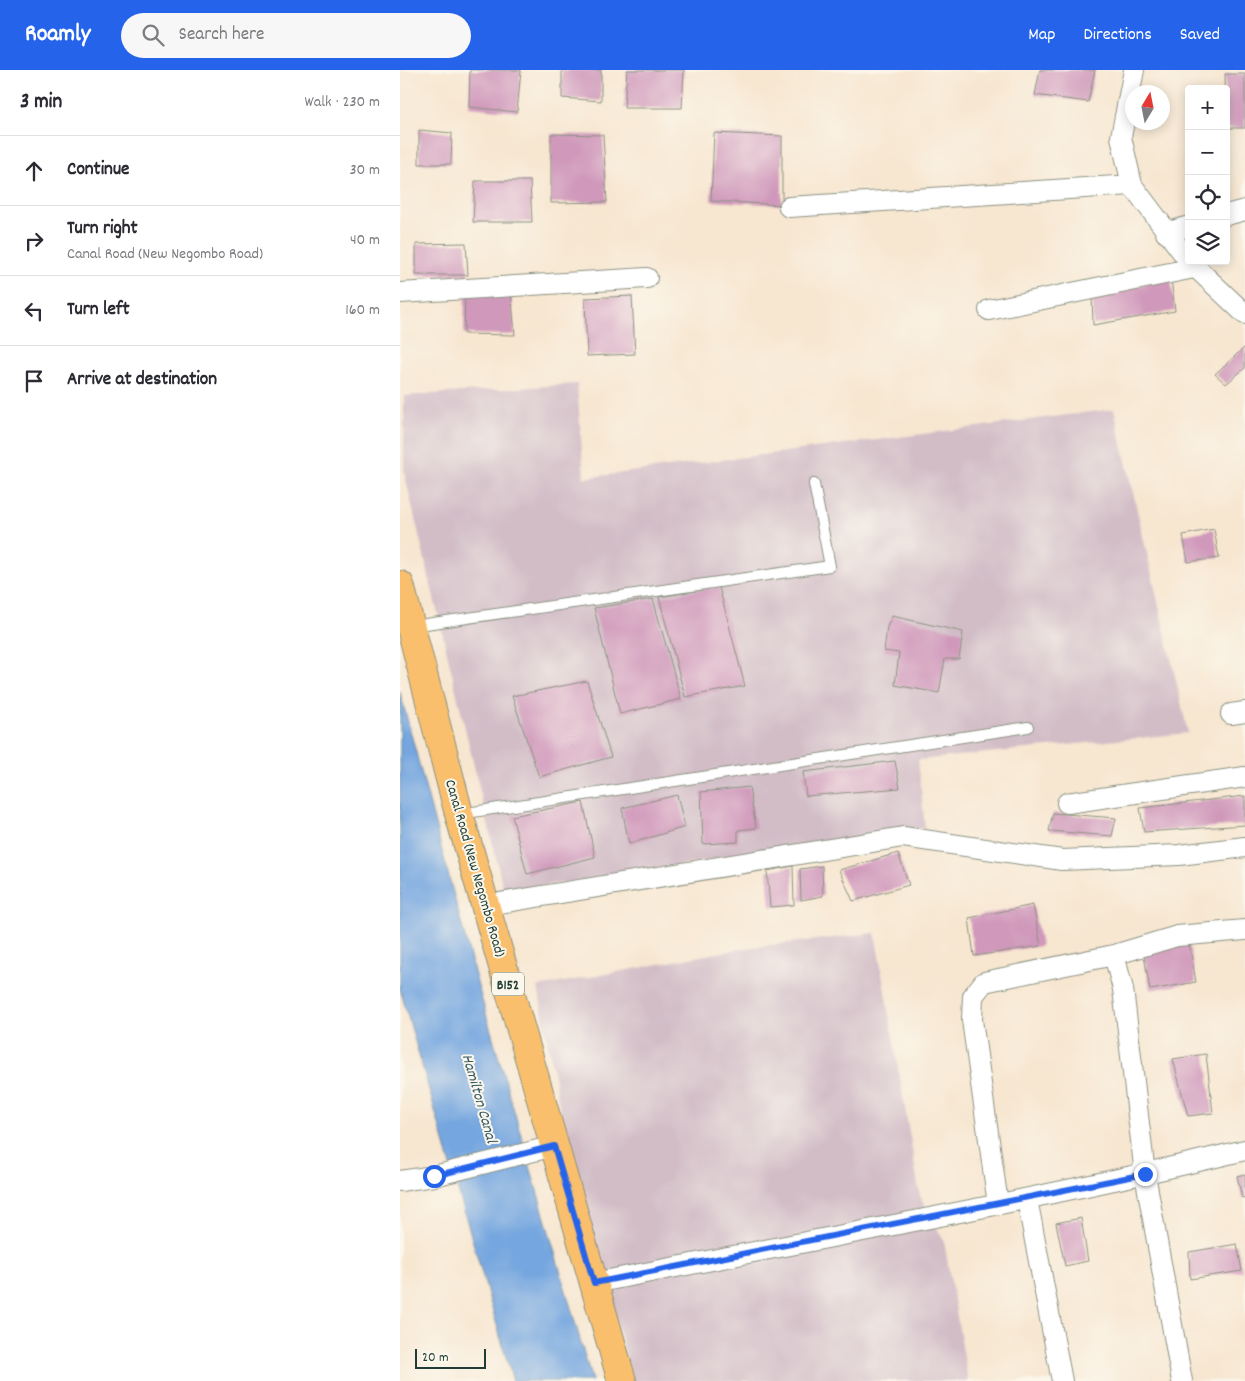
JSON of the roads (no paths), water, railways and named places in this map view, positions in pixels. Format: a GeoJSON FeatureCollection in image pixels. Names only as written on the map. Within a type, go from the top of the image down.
{"type":"FeatureCollection","features":[{"type":"Feature","properties":{"kind":"main road","name":"Canal Road (New Negombo Road)"},"geometry":{"type":"LineString","coordinates":[[400,585],[459,814],[487,905],[548,1148],[594,1283],[622,1381]]}},
{"type":"Feature","properties":{"kind":"street"},"geometry":{"type":"LineString","coordinates":[[1134,70],[1121,137],[1132,185],[1185,256]]}},
{"type":"Feature","properties":{"kind":"street"},"geometry":{"type":"LineString","coordinates":[[789,207],[1132,185]]}},
{"type":"Feature","properties":{"kind":"street"},"geometry":{"type":"LineString","coordinates":[[1230,214],[1245,210]]}},
{"type":"Feature","properties":{"kind":"street"},"geometry":{"type":"LineString","coordinates":[[1166,232],[1185,227]]}},
{"type":"Feature","properties":{"kind":"street"},"geometry":{"type":"LineString","coordinates":[[989,310],[1185,264]]}},
{"type":"Feature","properties":{"kind":"street"},"geometry":{"type":"LineString","coordinates":[[1193,265],[1245,314]]}},
{"type":"Feature","properties":{"kind":"street"},"geometry":{"type":"LineString","coordinates":[[400,294],[648,278]]}},
{"type":"Feature","properties":{"kind":"street"},"geometry":{"type":"LineString","coordinates":[[1067,803],[1245,777]]}},
{"type":"Feature","properties":{"kind":"street"},"geometry":{"type":"LineString","coordinates":[[487,905],[903,837],[1062,860],[1179,855],[1245,847]]}},
{"type":"Feature","properties":{"kind":"street"},"geometry":{"type":"LineString","coordinates":[[998,1204],[972,1020],[973,996],[984,982],[1114,955],[1177,936],[1245,930]]}},
{"type":"Feature","properties":{"kind":"street"},"geometry":{"type":"LineString","coordinates":[[1114,955],[1123,989],[1145,1174],[1182,1381]]}},
{"type":"Feature","properties":{"kind":"street"},"geometry":{"type":"LineString","coordinates":[[400,1181],[434,1176],[548,1148]]}},
{"type":"Feature","properties":{"kind":"street"},"geometry":{"type":"LineString","coordinates":[[594,1283],[1027,1199],[1245,1150]]}},
{"type":"Feature","properties":{"kind":"street"},"geometry":{"type":"LineString","coordinates":[[1027,1199],[1062,1381]]}},
{"type":"Feature","properties":{"kind":"lane"},"geometry":{"type":"LineString","coordinates":[[410,626],[830,566],[814,484]]}},
{"type":"Feature","properties":{"kind":"lane"},"geometry":{"type":"LineString","coordinates":[[459,814],[1028,727]]}},
{"type":"Feature","properties":{"kind":"water","name":"Hamilton Canal"},"geometry":{"type":"Polygon","coordinates":[[[400,692],[476,979],[592,1381],[513,1381],[400,989],[400,692]]]}}]}
